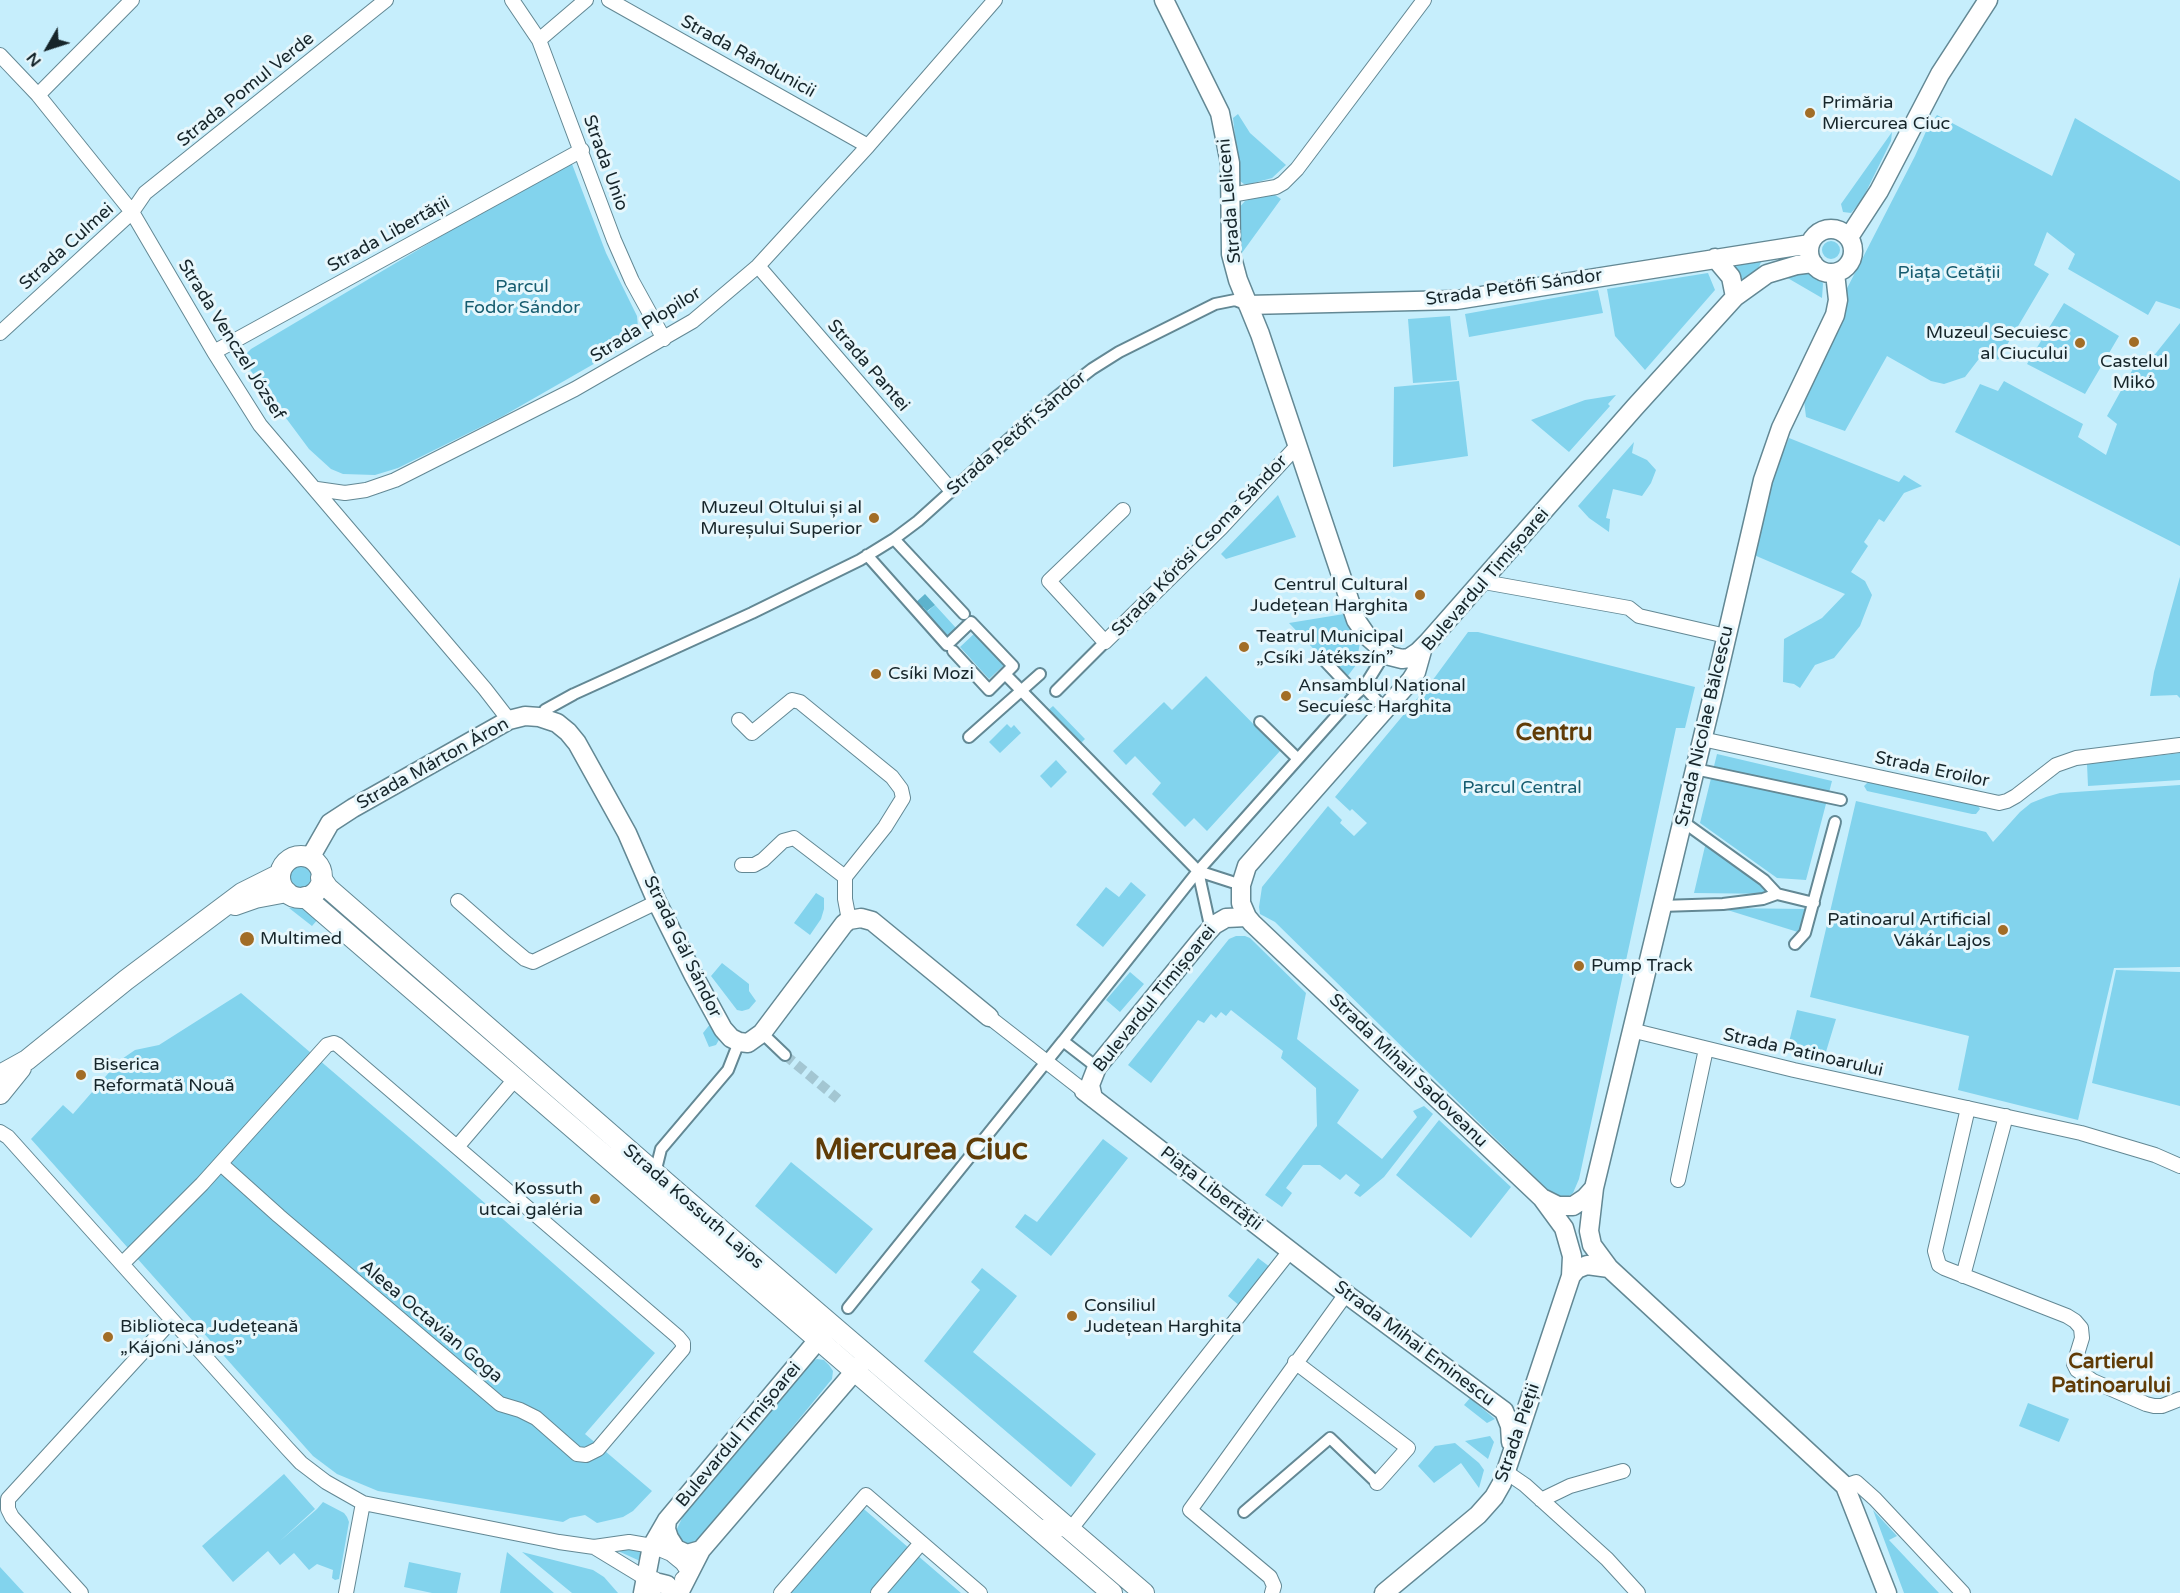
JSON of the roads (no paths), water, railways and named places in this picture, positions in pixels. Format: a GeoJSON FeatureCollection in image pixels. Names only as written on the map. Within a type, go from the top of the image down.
{"type":"FeatureCollection","features":[{"type":"Feature","properties":{"kind":"main road"},"geometry":{"type":"LineString","coordinates":[[0,1075],[27,1060],[162,952],[222,910],[291,887],[315,891],[321,878],[319,868],[310,858],[300,856],[291,858],[284,865],[291,887]]}},
{"type":"Feature","properties":{"kind":"main road","name":"Strada Kossuth Lajos"},"geometry":{"type":"LineString","coordinates":[[321,878],[328,888],[655,1173],[824,1333]]}},
{"type":"Feature","properties":{"kind":"main road","name":"Strada Kossuth Lajos"},"geometry":{"type":"LineString","coordinates":[[291,887],[652,1195],[824,1333],[1034,1526],[1112,1593]]}},
{"type":"Feature","properties":{"kind":"main road"},"geometry":{"type":"LineString","coordinates":[[0,1094],[27,1060]]}},
{"type":"Feature","properties":{"kind":"main road"},"geometry":{"type":"LineString","coordinates":[[652,1195],[655,1173]]}},
{"type":"Feature","properties":{"kind":"main road","name":"Strada Kossuth Lajos"},"geometry":{"type":"LineString","coordinates":[[861,1365],[1070,1530],[1144,1593]]}},
{"type":"Feature","properties":{"kind":"street"},"geometry":{"type":"LineString","coordinates":[[38,94],[132,0]]}},
{"type":"Feature","properties":{"kind":"street","name":"Strada Pomul Verde"},"geometry":{"type":"LineString","coordinates":[[132,212],[145,193],[386,0]]}},
{"type":"Feature","properties":{"kind":"street","name":"Strada Unio"},"geometry":{"type":"LineString","coordinates":[[512,0],[539,40],[614,240],[632,281],[664,339]]}},
{"type":"Feature","properties":{"kind":"street"},"geometry":{"type":"LineString","coordinates":[[539,40],[586,0]]}},
{"type":"Feature","properties":{"kind":"street","name":"Strada Rândunicii"},"geometry":{"type":"LineString","coordinates":[[609,0],[868,146]]}},
{"type":"Feature","properties":{"kind":"street","name":"Strada Plopilor"},"geometry":{"type":"LineString","coordinates":[[317,489],[345,493],[366,490],[395,480],[576,389],[693,321],[758,266],[868,146],[995,0]]}},
{"type":"Feature","properties":{"kind":"street","name":"Strada Leliceni"},"geometry":{"type":"LineString","coordinates":[[1164,0],[1220,112],[1228,147],[1231,254],[1248,306]]}},
{"type":"Feature","properties":{"kind":"street"},"geometry":{"type":"LineString","coordinates":[[1231,195],[1276,187],[1298,169],[1424,0]]}},
{"type":"Feature","properties":{"kind":"street"},"geometry":{"type":"LineString","coordinates":[[1849,237],[1879,191],[1940,74],[1988,0]]}},
{"type":"Feature","properties":{"kind":"street","name":"Strada Venczel József"},"geometry":{"type":"LineString","coordinates":[[0,55],[38,94],[132,212],[214,352],[260,425],[317,489],[509,720]]}},
{"type":"Feature","properties":{"kind":"street","name":"Strada Libertății"},"geometry":{"type":"LineString","coordinates":[[214,352],[582,150]]}},
{"type":"Feature","properties":{"kind":"street","name":"Strada Culmei"},"geometry":{"type":"LineString","coordinates":[[0,333],[132,212]]}},
{"type":"Feature","properties":{"kind":"street"},"geometry":{"type":"LineString","coordinates":[[1831,228],[1849,237],[1854,252],[1851,262],[1842,270],[1835,273],[1821,270],[1813,263],[1809,254],[1810,244],[1818,233],[1831,228]]}},
{"type":"Feature","properties":{"kind":"street","name":"Strada Petőfi Sándor"},"geometry":{"type":"LineString","coordinates":[[545,710],[574,694],[800,590],[894,539],[918,521],[1065,389],[1119,352],[1215,304],[1235,300],[1248,306],[1456,300],[1810,244]]}},
{"type":"Feature","properties":{"kind":"street"},"geometry":{"type":"LineString","coordinates":[[1715,258],[1730,274],[1735,297]]}},
{"type":"Feature","properties":{"kind":"street","name":"Bulevardul Timișoarei"},"geometry":{"type":"LineString","coordinates":[[1088,1095],[1096,1067],[1205,935],[1214,925],[1226,918],[1247,917],[1239,896],[1242,876],[1247,866],[1411,680],[1416,672],[1423,648],[1735,297],[1767,274],[1813,263]]}},
{"type":"Feature","properties":{"kind":"street","name":"Strada Pantei"},"geometry":{"type":"LineString","coordinates":[[758,266],[951,490]]}},
{"type":"Feature","properties":{"kind":"street","name":"Strada Nicolae Bălcescu"},"geometry":{"type":"LineString","coordinates":[[1594,1188],[1749,533],[1770,457],[1781,428],[1838,307],[1838,283],[1835,273]]}},
{"type":"Feature","properties":{"kind":"street","name":"Strada Kőrösi Csoma Sándor"},"geometry":{"type":"LineString","coordinates":[[1248,306],[1360,628],[1379,648],[1396,658],[1409,658],[1423,648]]}},
{"type":"Feature","properties":{"kind":"street","name":"Strada Kőrösi Csoma Sándor"},"geometry":{"type":"LineString","coordinates":[[1123,510],[1049,581],[1105,642],[1221,528],[1297,446]]}},
{"type":"Feature","properties":{"kind":"street"},"geometry":{"type":"LineString","coordinates":[[894,539],[964,614]]}},
{"type":"Feature","properties":{"kind":"street"},"geometry":{"type":"LineString","coordinates":[[867,555],[947,645],[971,622],[1013,666],[989,690],[953,651]]}},
{"type":"Feature","properties":{"kind":"street"},"geometry":{"type":"LineString","coordinates":[[1484,582],[1629,608],[1639,616],[1726,636]]}},
{"type":"Feature","properties":{"kind":"street"},"geometry":{"type":"LineString","coordinates":[[1056,691],[1105,642]]}},
{"type":"Feature","properties":{"kind":"street"},"geometry":{"type":"LineString","coordinates":[[848,1308],[1198,871],[1360,691],[1382,658]]}},
{"type":"Feature","properties":{"kind":"street"},"geometry":{"type":"LineString","coordinates":[[1323,660],[1360,691],[1381,705]]}},
{"type":"Feature","properties":{"kind":"street"},"geometry":{"type":"LineString","coordinates":[[1005,674],[1198,871],[1232,882]]}},
{"type":"Feature","properties":{"kind":"street"},"geometry":{"type":"LineString","coordinates":[[969,737],[1040,674]]}},
{"type":"Feature","properties":{"kind":"street"},"geometry":{"type":"LineString","coordinates":[[655,1173],[661,1149],[728,1070],[739,1042],[752,1041],[762,1034],[849,920],[845,899],[845,876],[885,827],[903,798],[898,783],[807,707],[792,700],[752,733],[739,720]]}},
{"type":"Feature","properties":{"kind":"street","name":"Strada Márton Áron"},"geometry":{"type":"LineString","coordinates":[[310,858],[323,833],[335,820],[420,769],[509,720],[525,716],[548,719],[557,723],[574,738]]}},
{"type":"Feature","properties":{"kind":"street"},"geometry":{"type":"LineString","coordinates":[[1260,722],[1298,759]]}},
{"type":"Feature","properties":{"kind":"street","name":"Strada Gál Sándor"},"geometry":{"type":"LineString","coordinates":[[574,738],[627,833],[657,902],[723,1029],[739,1042]]}},
{"type":"Feature","properties":{"kind":"street","name":"Strada Eroilor"},"geometry":{"type":"LineString","coordinates":[[1702,739],[1999,803],[2016,796],[2056,765],[2076,758],[2180,745]]}},
{"type":"Feature","properties":{"kind":"street"},"geometry":{"type":"LineString","coordinates":[[1695,769],[1840,800]]}},
{"type":"Feature","properties":{"kind":"street"},"geometry":{"type":"LineString","coordinates":[[1682,821],[1764,880],[1777,894]]}},
{"type":"Feature","properties":{"kind":"street"},"geometry":{"type":"LineString","coordinates":[[1795,944],[1805,933],[1835,822]]}},
{"type":"Feature","properties":{"kind":"street"},"geometry":{"type":"LineString","coordinates":[[742,865],[754,865],[763,860],[783,841],[794,838],[845,876]]}},
{"type":"Feature","properties":{"kind":"street"},"geometry":{"type":"LineString","coordinates":[[1198,871],[1209,921]]}},
{"type":"Feature","properties":{"kind":"street"},"geometry":{"type":"LineString","coordinates":[[1661,906],[1723,904],[1777,894],[1814,903]]}},
{"type":"Feature","properties":{"kind":"street"},"geometry":{"type":"LineString","coordinates":[[458,901],[516,952],[533,962],[657,902]]}},
{"type":"Feature","properties":{"kind":"street","name":"Strada Mihail Sadoveanu"},"geometry":{"type":"LineString","coordinates":[[1247,917],[1542,1198],[1564,1228]]}},
{"type":"Feature","properties":{"kind":"street","name":"Piața Libertății"},"geometry":{"type":"LineString","coordinates":[[849,920],[867,918],[872,921],[989,1017],[1290,1251]]}},
{"type":"Feature","properties":{"kind":"street","name":"Strada Patinoarului"},"geometry":{"type":"LineString","coordinates":[[1631,1030],[2081,1133],[2155,1155],[2180,1166]]}},
{"type":"Feature","properties":{"kind":"street"},"geometry":{"type":"LineString","coordinates":[[762,1034],[785,1055]]}},
{"type":"Feature","properties":{"kind":"street"},"geometry":{"type":"LineString","coordinates":[[1063,1041],[1094,1065]]}},
{"type":"Feature","properties":{"kind":"street","name":"Aleea Octavian Goga"},"geometry":{"type":"LineString","coordinates":[[122,1264],[174,1214],[331,1043],[338,1045],[678,1337],[683,1343],[680,1353],[594,1452],[586,1455],[573,1452],[536,1418],[500,1404],[221,1164]]}},
{"type":"Feature","properties":{"kind":"street"},"geometry":{"type":"LineString","coordinates":[[1678,1180],[1706,1049]]}},
{"type":"Feature","properties":{"kind":"street"},"geometry":{"type":"LineString","coordinates":[[457,1147],[516,1078]]}},
{"type":"Feature","properties":{"kind":"street"},"geometry":{"type":"LineString","coordinates":[[1968,1108],[1935,1251],[1939,1264],[1944,1269],[2075,1321],[2081,1328],[2082,1338],[2074,1360],[2075,1368],[2093,1381],[2154,1406],[2162,1406],[2180,1399]]}},
{"type":"Feature","properties":{"kind":"street"},"geometry":{"type":"LineString","coordinates":[[1963,1276],[2006,1116]]}},
{"type":"Feature","properties":{"kind":"street"},"geometry":{"type":"LineString","coordinates":[[0,1121],[4,1134],[301,1463],[326,1482],[363,1503],[594,1547],[629,1542],[647,1535],[667,1520]]}},
{"type":"Feature","properties":{"kind":"street"},"geometry":{"type":"LineString","coordinates":[[1542,1198],[1558,1206],[1568,1207],[1579,1203],[1594,1188]]}},
{"type":"Feature","properties":{"kind":"street"},"geometry":{"type":"LineString","coordinates":[[1594,1188],[1589,1222],[1590,1239],[1596,1251],[1610,1269],[1845,1486],[1887,1593]]}},
{"type":"Feature","properties":{"kind":"street","name":"Strada Pieții"},"geometry":{"type":"LineString","coordinates":[[1384,1593],[1487,1506],[1506,1472],[1571,1276],[1572,1256],[1564,1228]]}},
{"type":"Feature","properties":{"kind":"street"},"geometry":{"type":"LineString","coordinates":[[1034,1526],[1070,1530],[1290,1251]]}},
{"type":"Feature","properties":{"kind":"street","name":"Strada Mihai Eminescu"},"geometry":{"type":"LineString","coordinates":[[1290,1251],[1504,1411],[1510,1426],[1511,1453]]}},
{"type":"Feature","properties":{"kind":"street"},"geometry":{"type":"LineString","coordinates":[[1571,1276],[1576,1269],[1587,1265],[1610,1269]]}},
{"type":"Feature","properties":{"kind":"street"},"geometry":{"type":"LineString","coordinates":[[1272,1593],[1274,1586],[1270,1577],[1190,1510],[1346,1294]]}},
{"type":"Feature","properties":{"kind":"street"},"geometry":{"type":"LineString","coordinates":[[81,1593],[12,1517],[8,1509],[8,1499],[172,1320]]}},
{"type":"Feature","properties":{"kind":"street","name":"Bulevardul Timișoarei"},"geometry":{"type":"LineString","coordinates":[[644,1588],[652,1546],[667,1520],[824,1333]]}},
{"type":"Feature","properties":{"kind":"street"},"geometry":{"type":"LineString","coordinates":[[1244,1512],[1330,1438],[1377,1483],[1408,1448],[1295,1362]]}},
{"type":"Feature","properties":{"kind":"street"},"geometry":{"type":"LineString","coordinates":[[679,1593],[701,1550],[861,1365]]}},
{"type":"Feature","properties":{"kind":"street"},"geometry":{"type":"LineString","coordinates":[[1504,1411],[1521,1403],[1532,1391]]}},
{"type":"Feature","properties":{"kind":"street"},"geometry":{"type":"LineString","coordinates":[[1506,1472],[1607,1559],[1638,1593]]}},
{"type":"Feature","properties":{"kind":"street"},"geometry":{"type":"LineString","coordinates":[[1541,1500],[1570,1486],[1623,1472]]}},
{"type":"Feature","properties":{"kind":"street"},"geometry":{"type":"LineString","coordinates":[[1845,1486],[1856,1482],[1869,1493],[1963,1593]]}},
{"type":"Feature","properties":{"kind":"street"},"geometry":{"type":"LineString","coordinates":[[781,1593],[866,1495],[980,1593]]}},
{"type":"Feature","properties":{"kind":"street"},"geometry":{"type":"LineString","coordinates":[[347,1590],[363,1503]]}},
{"type":"Feature","properties":{"kind":"street"},"geometry":{"type":"LineString","coordinates":[[667,1520],[666,1529],[676,1549],[687,1554],[701,1550]]}},
{"type":"Feature","properties":{"kind":"street"},"geometry":{"type":"LineString","coordinates":[[629,1542],[652,1546],[671,1554],[682,1563],[688,1575]]}},
{"type":"Feature","properties":{"kind":"street"},"geometry":{"type":"LineString","coordinates":[[878,1593],[921,1543]]}},
{"type":"Feature","properties":{"kind":"street"},"geometry":{"type":"LineString","coordinates":[[594,1547],[644,1588]]}},
{"type":"Feature","properties":{"kind":"street"},"geometry":{"type":"LineString","coordinates":[[644,1588],[688,1575]]}},
{"type":"Feature","properties":{"kind":"street"},"geometry":{"type":"LineString","coordinates":[[644,1588],[659,1583],[667,1585],[674,1593]]}},
{"type":"Feature","properties":{"kind":"tunnel"},"geometry":{"type":"LineString","coordinates":[[785,1055],[838,1099]]}},
{"type":"Feature","properties":{"kind":"place","name":"Primăria Miercurea Ciuc"},"geometry":{"type":"Point","coordinates":[1810,113]}},
{"type":"Feature","properties":{"kind":"place","name":"Castelul Mikó"},"geometry":{"type":"Point","coordinates":[2134,342]}},
{"type":"Feature","properties":{"kind":"place","name":"Muzeul Secuiesc al Ciucului"},"geometry":{"type":"Point","coordinates":[2080,343]}},
{"type":"Feature","properties":{"kind":"place","name":"Muzeul Oltului și al Mureșului Superior"},"geometry":{"type":"Point","coordinates":[874,518]}},
{"type":"Feature","properties":{"kind":"place","name":"Centrul Cultural Județean Harghita"},"geometry":{"type":"Point","coordinates":[1420,595]}},
{"type":"Feature","properties":{"kind":"place","name":"Teatrul Municipal „Csíki Játékszín”"},"geometry":{"type":"Point","coordinates":[1244,647]}},
{"type":"Feature","properties":{"kind":"place","name":"Csíki Mozi"},"geometry":{"type":"Point","coordinates":[876,674]}},
{"type":"Feature","properties":{"kind":"place","name":"Ansamblul Național Secuiesc Harghita"},"geometry":{"type":"Point","coordinates":[1286,696]}},
{"type":"Feature","properties":{"kind":"place","name":"Patinoarul Artificial Vákár Lajos"},"geometry":{"type":"Point","coordinates":[2003,930]}},
{"type":"Feature","properties":{"kind":"place","name":"Multimed"},"geometry":{"type":"Point","coordinates":[247,939]}},
{"type":"Feature","properties":{"kind":"place","name":"Pump Track"},"geometry":{"type":"Point","coordinates":[1579,966]}},
{"type":"Feature","properties":{"kind":"place","name":"Biserica Reformată Nouă"},"geometry":{"type":"Point","coordinates":[81,1075]}},
{"type":"Feature","properties":{"kind":"place","name":"Kossuth utcai galéria"},"geometry":{"type":"Point","coordinates":[595,1199]}},
{"type":"Feature","properties":{"kind":"place","name":"Consiliul Județean Harghita"},"geometry":{"type":"Point","coordinates":[1072,1316]}},
{"type":"Feature","properties":{"kind":"place","name":"Biblioteca Județeană „Kájoni János”"},"geometry":{"type":"Point","coordinates":[108,1337]}},
{"type":"Feature","properties":{"kind":"district","name":"Centru"},"geometry":{"type":"Point","coordinates":[1554,734]}},
{"type":"Feature","properties":{"kind":"district","name":"Miercurea Ciuc"},"geometry":{"type":"Point","coordinates":[921,1151]}},
{"type":"Feature","properties":{"kind":"district","name":"Cartierul Patinoarului"},"geometry":{"type":"Point","coordinates":[2111,1374]}},
{"type":"Feature","properties":{"kind":"park label","name":"Piața Cetății"},"geometry":{"type":"Point","coordinates":[1949,273]}},
{"type":"Feature","properties":{"kind":"park label","name":"Parcul Fodor Sándor"},"geometry":{"type":"Point","coordinates":[522,297]}},
{"type":"Feature","properties":{"kind":"park label","name":"Parcul Central"},"geometry":{"type":"Point","coordinates":[1522,788]}}]}
